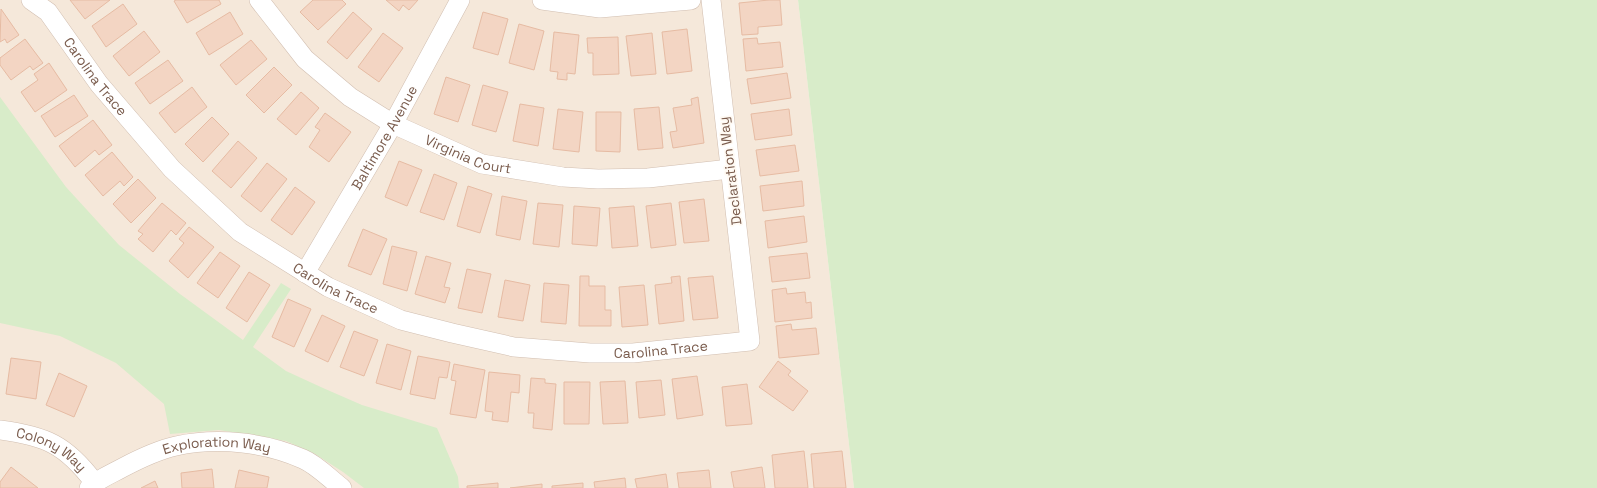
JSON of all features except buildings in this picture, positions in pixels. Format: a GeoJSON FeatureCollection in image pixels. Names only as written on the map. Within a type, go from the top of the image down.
{"type":"FeatureCollection","features":[{"type":"Feature","properties":{"kind":"street","name":"Carolina Trace"},"geometry":{"type":"LineString","coordinates":[[31,0],[48,12],[99,84],[172,169],[240,232],[328,286],[401,320],[514,347],[590,353],[633,353],[750,341]]}},
{"type":"Feature","properties":{"kind":"street","name":"Virginia Court"},"geometry":{"type":"LineString","coordinates":[[259,0],[305,59],[350,97],[393,124],[482,164],[563,177],[598,179],[648,178],[730,169]]}},
{"type":"Feature","properties":{"kind":"street","name":"Baltimore Avenue"},"geometry":{"type":"LineString","coordinates":[[305,273],[393,124],[460,0]]}},
{"type":"Feature","properties":{"kind":"street"},"geometry":{"type":"LineString","coordinates":[[542,0],[600,8],[691,0]]}},
{"type":"Feature","properties":{"kind":"street","name":"Declaration Way"},"geometry":{"type":"LineString","coordinates":[[711,0],[750,341]]}},
{"type":"Feature","properties":{"kind":"street","name":"Colony Way"},"geometry":{"type":"LineString","coordinates":[[0,430],[22,432],[45,439],[62,448],[80,464],[92,485]]}},
{"type":"Feature","properties":{"kind":"street","name":"Exploration Way"},"geometry":{"type":"LineString","coordinates":[[92,485],[136,461],[174,446],[206,442],[246,444],[278,450],[305,460],[342,488]]}},
{"type":"Feature","properties":{"kind":"shaded area"},"geometry":{"type":"Polygon","coordinates":[[[0,0],[798,0],[854,488],[0,488],[0,0]]]}},
{"type":"Feature","properties":{"kind":"green space"},"geometry":{"type":"Polygon","coordinates":[[[798,0],[1597,0],[1597,488],[854,488],[798,0]]]}},
{"type":"Feature","properties":{"kind":"green space"},"geometry":{"type":"Polygon","coordinates":[[[0,97],[66,187],[119,245],[180,294],[243,340],[281,283],[291,289],[253,347],[286,371],[323,388],[362,405],[437,428],[458,477],[459,488],[364,488],[315,454],[286,441],[219,430],[170,434],[164,404],[116,363],[60,336],[0,323],[0,97]]]}}]}
